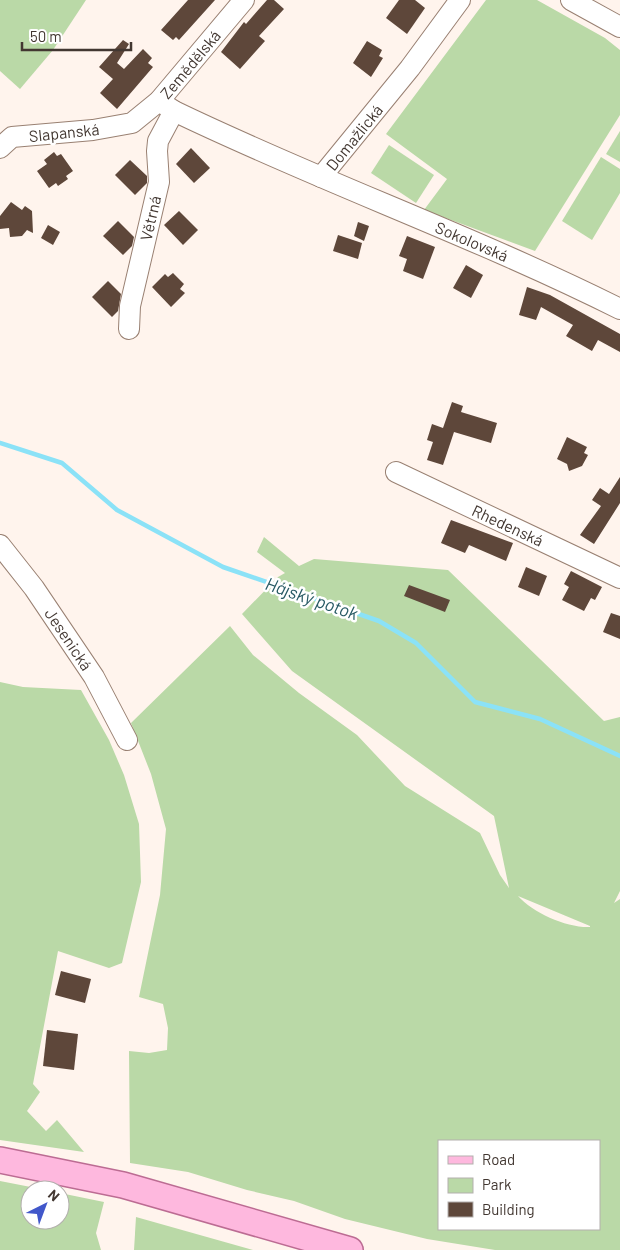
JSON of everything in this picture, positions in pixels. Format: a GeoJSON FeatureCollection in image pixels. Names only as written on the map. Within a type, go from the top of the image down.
{"type":"FeatureCollection","features":[{"type":"Feature","properties":{"kind":"main road"},"geometry":{"type":"LineString","coordinates":[[0,1160],[123,1184],[350,1250]]}},
{"type":"Feature","properties":{"kind":"street","name":"Zemědělská"},"geometry":{"type":"LineString","coordinates":[[132,123],[167,106],[244,0]]}},
{"type":"Feature","properties":{"kind":"street","name":"Domažlická"},"geometry":{"type":"LineString","coordinates":[[167,106],[262,152],[322,177],[410,68],[460,0]]}},
{"type":"Feature","properties":{"kind":"street"},"geometry":{"type":"LineString","coordinates":[[571,0],[620,27]]}},
{"type":"Feature","properties":{"kind":"street","name":"Větrná"},"geometry":{"type":"LineString","coordinates":[[129,329],[130,306],[159,182],[156,152],[167,106]]}},
{"type":"Feature","properties":{"kind":"street","name":"Slapanská"},"geometry":{"type":"LineString","coordinates":[[0,148],[12,137],[93,130],[132,123]]}},
{"type":"Feature","properties":{"kind":"street","name":"Sokolovská"},"geometry":{"type":"LineString","coordinates":[[322,177],[552,275],[620,309]]}},
{"type":"Feature","properties":{"kind":"street","name":"Rhedenská"},"geometry":{"type":"LineString","coordinates":[[396,472],[620,578]]}},
{"type":"Feature","properties":{"kind":"street","name":"Jesenická"},"geometry":{"type":"LineString","coordinates":[[0,545],[34,588],[94,677],[127,740]]}},
{"type":"Feature","properties":{"kind":"green space"},"geometry":{"type":"Polygon","coordinates":[[[0,0],[86,0],[53,50],[20,89],[0,71],[0,0]]]}},
{"type":"Feature","properties":{"kind":"green space"},"geometry":{"type":"Polygon","coordinates":[[[486,0],[537,0],[605,38],[620,50],[620,115],[535,251],[424,210],[447,179],[386,134],[486,0]]]}},
{"type":"Feature","properties":{"kind":"green space"},"geometry":{"type":"Polygon","coordinates":[[[620,131],[620,162],[606,154],[620,131]]]}},
{"type":"Feature","properties":{"kind":"green space"},"geometry":{"type":"Polygon","coordinates":[[[389,145],[434,175],[416,203],[371,173],[389,145]]]}},
{"type":"Feature","properties":{"kind":"green space"},"geometry":{"type":"Polygon","coordinates":[[[601,157],[620,169],[620,193],[592,240],[562,221],[601,157]]]}},
{"type":"Feature","properties":{"kind":"green space"},"geometry":{"type":"Polygon","coordinates":[[[264,537],[299,566],[314,559],[448,570],[604,721],[620,717],[620,891],[614,903],[620,899],[620,1250],[495,1250],[427,1239],[345,1219],[294,1201],[247,1190],[188,1172],[130,1163],[129,1051],[149,1053],[167,1050],[168,1028],[163,1004],[139,997],[160,895],[166,829],[151,774],[131,723],[230,626],[253,655],[299,693],[357,735],[405,786],[480,833],[500,875],[509,888],[494,816],[292,671],[242,614],[278,577],[285,573],[257,552],[264,537]],[[518,896],[541,914],[571,925],[590,926],[518,896]]]}},
{"type":"Feature","properties":{"kind":"green space"},"geometry":{"type":"Polygon","coordinates":[[[0,682],[23,687],[81,690],[109,740],[124,775],[139,824],[141,882],[122,963],[109,968],[58,951],[33,1084],[40,1092],[27,1111],[46,1131],[57,1120],[84,1152],[0,1140],[0,682]]]}},
{"type":"Feature","properties":{"kind":"green space"},"geometry":{"type":"Polygon","coordinates":[[[0,1181],[20,1185],[20,1230],[70,1230],[70,1195],[104,1202],[96,1233],[101,1250],[0,1250],[0,1181]]]}},
{"type":"Feature","properties":{"kind":"green space"},"geometry":{"type":"Polygon","coordinates":[[[136,1217],[253,1250],[134,1250],[136,1217]]]}},
{"type":"Feature","properties":{"kind":"building"},"geometry":{"type":"Polygon","coordinates":[[[188,0],[215,0],[179,40],[176,37],[173,40],[161,30],[188,0]]]}},
{"type":"Feature","properties":{"kind":"building"},"geometry":{"type":"Polygon","coordinates":[[[267,0],[274,0],[284,9],[259,36],[265,41],[240,69],[221,52],[244,22],[246,24],[267,0]]]}},
{"type":"Feature","properties":{"kind":"building"},"geometry":{"type":"Polygon","coordinates":[[[399,0],[415,0],[425,8],[407,34],[386,18],[399,0]]]}},
{"type":"Feature","properties":{"kind":"building"},"geometry":{"type":"Polygon","coordinates":[[[123,40],[129,44],[117,63],[124,69],[143,49],[152,58],[148,63],[153,67],[117,109],[100,93],[113,79],[99,67],[123,40]]]}},
{"type":"Feature","properties":{"kind":"building"},"geometry":{"type":"Polygon","coordinates":[[[367,41],[382,50],[379,56],[383,58],[371,77],[353,63],[367,41]]]}},
{"type":"Feature","properties":{"kind":"building"},"geometry":{"type":"Polygon","coordinates":[[[191,148],[210,168],[194,183],[176,164],[191,148]]]}},
{"type":"Feature","properties":{"kind":"building"},"geometry":{"type":"Polygon","coordinates":[[[54,152],[57,156],[61,154],[73,171],[66,176],[68,179],[58,186],[56,183],[49,188],[37,171],[47,164],[44,160],[54,152]]]}},
{"type":"Feature","properties":{"kind":"building"},"geometry":{"type":"Polygon","coordinates":[[[130,160],[147,176],[147,183],[135,195],[115,175],[130,160]]]}},
{"type":"Feature","properties":{"kind":"building"},"geometry":{"type":"Polygon","coordinates":[[[11,202],[22,210],[25,206],[32,211],[33,233],[27,230],[22,236],[10,237],[9,228],[0,229],[0,216],[11,202]]]}},
{"type":"Feature","properties":{"kind":"building"},"geometry":{"type":"Polygon","coordinates":[[[179,211],[198,230],[183,245],[164,225],[179,211]]]}},
{"type":"Feature","properties":{"kind":"building"},"geometry":{"type":"Polygon","coordinates":[[[118,221],[134,237],[132,246],[123,255],[103,236],[118,221]]]}},
{"type":"Feature","properties":{"kind":"building"},"geometry":{"type":"Polygon","coordinates":[[[358,222],[369,226],[364,241],[354,236],[358,222]]]}},
{"type":"Feature","properties":{"kind":"building"},"geometry":{"type":"Polygon","coordinates":[[[48,225],[60,232],[53,245],[41,238],[48,225]]]}},
{"type":"Feature","properties":{"kind":"building"},"geometry":{"type":"Polygon","coordinates":[[[338,235],[362,243],[358,259],[333,251],[338,235]]]}},
{"type":"Feature","properties":{"kind":"building"},"geometry":{"type":"Polygon","coordinates":[[[407,236],[435,247],[423,279],[403,271],[407,259],[399,256],[407,236]]]}},
{"type":"Feature","properties":{"kind":"building"},"geometry":{"type":"Polygon","coordinates":[[[466,265],[483,275],[471,298],[453,288],[466,265]]]}},
{"type":"Feature","properties":{"kind":"building"},"geometry":{"type":"Polygon","coordinates":[[[173,273],[184,284],[180,289],[185,293],[171,307],[152,287],[165,274],[168,277],[173,273]]]}},
{"type":"Feature","properties":{"kind":"building"},"geometry":{"type":"Polygon","coordinates":[[[108,281],[121,294],[118,311],[112,317],[92,297],[108,281]]]}},
{"type":"Feature","properties":{"kind":"building"},"geometry":{"type":"Polygon","coordinates":[[[527,287],[550,295],[620,334],[620,352],[598,340],[592,351],[566,336],[573,325],[541,307],[536,320],[519,315],[527,287]]]}},
{"type":"Feature","properties":{"kind":"building"},"geometry":{"type":"Polygon","coordinates":[[[452,402],[463,406],[461,412],[497,423],[491,443],[454,432],[443,465],[427,460],[433,442],[427,440],[432,424],[443,428],[452,402]]]}},
{"type":"Feature","properties":{"kind":"building"},"geometry":{"type":"Polygon","coordinates":[[[567,437],[587,447],[584,453],[588,455],[582,466],[569,471],[567,464],[557,459],[567,437]]]}},
{"type":"Feature","properties":{"kind":"building"},"geometry":{"type":"Polygon","coordinates":[[[620,477],[620,503],[594,544],[580,535],[601,506],[592,500],[600,488],[609,494],[620,477]]]}},
{"type":"Feature","properties":{"kind":"building"},"geometry":{"type":"Polygon","coordinates":[[[451,520],[513,543],[506,561],[469,545],[465,553],[441,543],[451,520]]]}},
{"type":"Feature","properties":{"kind":"building"},"geometry":{"type":"Polygon","coordinates":[[[526,567],[547,576],[539,596],[518,587],[526,567]]]}},
{"type":"Feature","properties":{"kind":"building"},"geometry":{"type":"Polygon","coordinates":[[[571,571],[602,587],[595,600],[591,598],[584,611],[562,600],[569,587],[564,584],[571,571]]]}},
{"type":"Feature","properties":{"kind":"building"},"geometry":{"type":"Polygon","coordinates":[[[409,585],[450,600],[445,612],[404,596],[409,585]]]}},
{"type":"Feature","properties":{"kind":"building"},"geometry":{"type":"Polygon","coordinates":[[[611,613],[620,616],[620,639],[603,632],[611,613]]]}},
{"type":"Feature","properties":{"kind":"building"},"geometry":{"type":"Polygon","coordinates":[[[61,971],[91,979],[85,1003],[55,995],[61,971]]]}},
{"type":"Feature","properties":{"kind":"building"},"geometry":{"type":"Polygon","coordinates":[[[47,1030],[78,1034],[74,1070],[43,1066],[47,1030]]]}},
{"type":"Feature","properties":{"kind":"waterway","name":"Hájský potok"},"geometry":{"type":"LineString","coordinates":[[0,443],[62,463],[117,510],[223,567],[379,621],[416,643],[475,702],[540,719],[620,756]]}}]}
